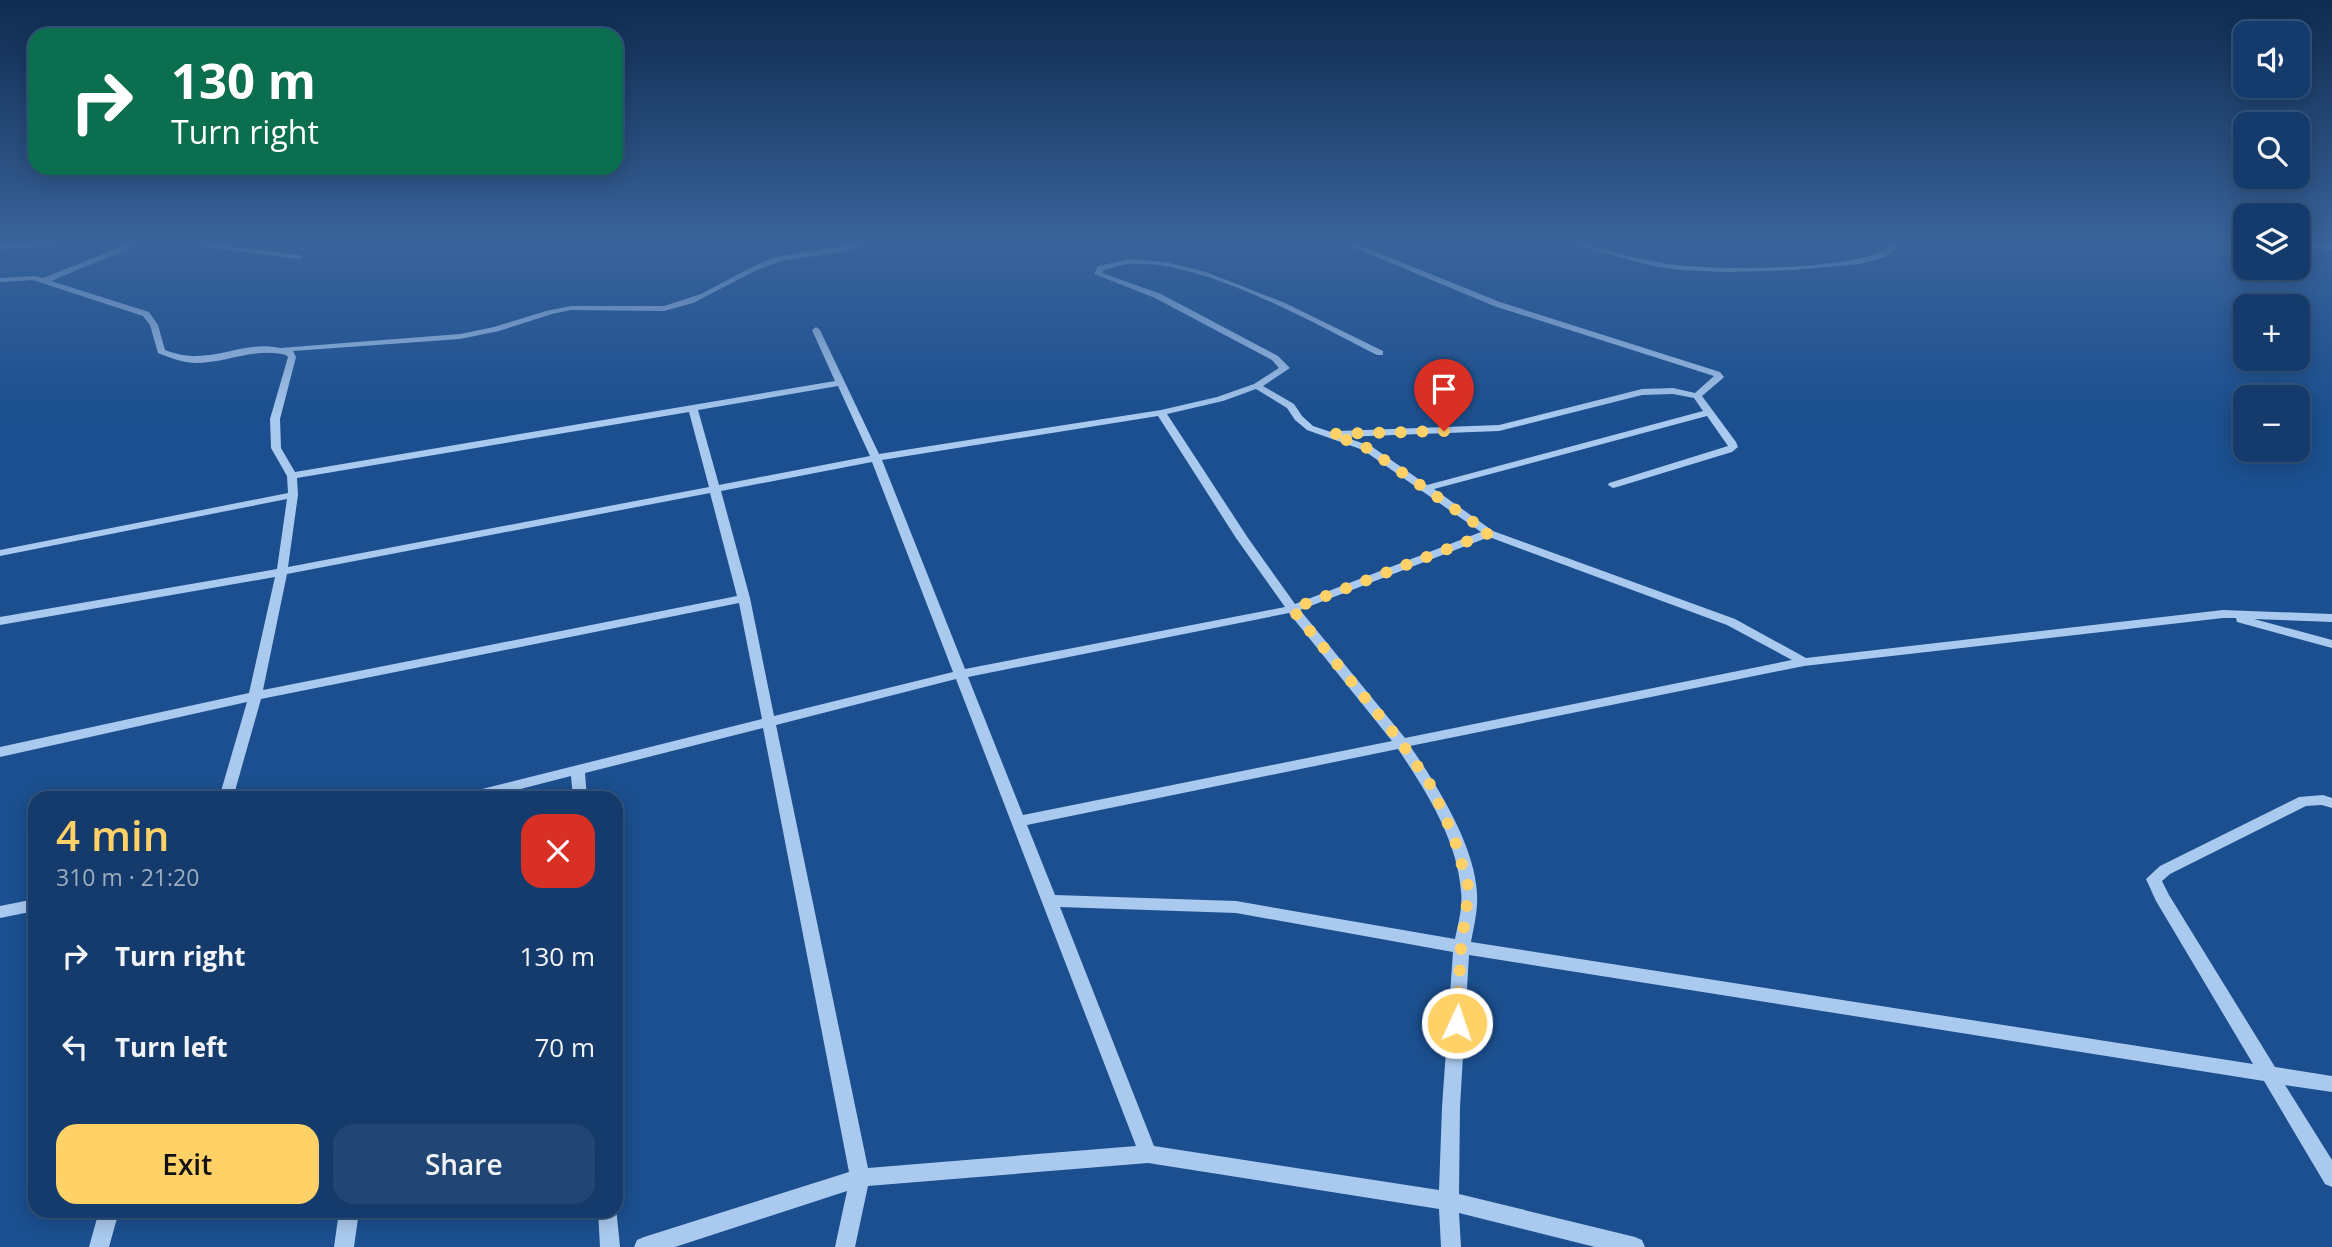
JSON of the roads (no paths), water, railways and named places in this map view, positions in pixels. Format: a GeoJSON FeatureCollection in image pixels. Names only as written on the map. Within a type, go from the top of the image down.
{"type":"FeatureCollection","features":[{"type":"Feature","properties":{"kind":"street"},"geometry":{"type":"LineString","coordinates":[[106,301],[146,314],[154,325],[161,351],[174,359],[201,360],[259,350],[283,350],[325,344],[414,342],[473,334],[572,308],[622,311],[675,306],[689,301]]}},
{"type":"Feature","properties":{"kind":"street"},"geometry":{"type":"LineString","coordinates":[[0,621],[282,572],[876,458],[1161,413],[1220,399],[1257,386],[1285,368],[1284,365],[1167,301]]}},
{"type":"Feature","properties":{"kind":"street"},"geometry":{"type":"LineString","coordinates":[[1275,301],[1380,354]]}},
{"type":"Feature","properties":{"kind":"street"},"geometry":{"type":"LineString","coordinates":[[1490,301],[1717,374],[1719,377],[1697,396]]}},
{"type":"Feature","properties":{"kind":"street"},"geometry":{"type":"LineString","coordinates":[[816,330],[876,458],[1148,1154]]}},
{"type":"Feature","properties":{"kind":"street"},"geometry":{"type":"LineString","coordinates":[[228,791],[255,696],[282,572],[293,495],[292,476],[276,448],[275,418],[292,357],[283,350]]}},
{"type":"Feature","properties":{"kind":"street"},"geometry":{"type":"LineString","coordinates":[[292,476],[841,383]]}},
{"type":"Feature","properties":{"kind":"street"},"geometry":{"type":"LineString","coordinates":[[1257,386],[1291,406],[1298,418],[1310,428],[1367,448],[1489,533],[1731,622],[1804,662]]}},
{"type":"Feature","properties":{"kind":"street"},"geometry":{"type":"LineString","coordinates":[[1331,434],[1500,428],[1642,393],[1673,391],[1697,396],[1733,447],[1613,485]]}},
{"type":"Feature","properties":{"kind":"street"},"geometry":{"type":"LineString","coordinates":[[693,408],[744,598],[860,1178],[845,1247]]}},
{"type":"Feature","properties":{"kind":"street"},"geometry":{"type":"LineString","coordinates":[[1427,488],[1709,412]]}},
{"type":"Feature","properties":{"kind":"street"},"geometry":{"type":"LineString","coordinates":[[1161,413],[1292,609],[1401,742],[1431,786],[1454,837],[1469,890],[1461,947],[1448,1201],[1451,1247]]}},
{"type":"Feature","properties":{"kind":"street"},"geometry":{"type":"LineString","coordinates":[[0,553],[293,495]]}},
{"type":"Feature","properties":{"kind":"street"},"geometry":{"type":"LineString","coordinates":[[493,791],[960,674],[1292,609],[1489,533]]}},
{"type":"Feature","properties":{"kind":"street"},"geometry":{"type":"LineString","coordinates":[[0,752],[255,696],[744,598]]}},
{"type":"Feature","properties":{"kind":"street"},"geometry":{"type":"LineString","coordinates":[[1018,821],[1804,662],[2223,614],[2332,618]]}},
{"type":"Feature","properties":{"kind":"street"},"geometry":{"type":"LineString","coordinates":[[2223,614],[2332,644]]}},
{"type":"Feature","properties":{"kind":"street"},"geometry":{"type":"LineString","coordinates":[[578,769],[580,791]]}},
{"type":"Feature","properties":{"kind":"street"},"geometry":{"type":"LineString","coordinates":[[2332,803],[2323,800],[2304,801],[2165,870],[2154,879],[2162,897],[2332,1178]]}},
{"type":"Feature","properties":{"kind":"street"},"geometry":{"type":"LineString","coordinates":[[1049,901],[1236,907],[1461,947],[2332,1084]]}},
{"type":"Feature","properties":{"kind":"street"},"geometry":{"type":"LineString","coordinates":[[0,912],[28,906]]}},
{"type":"Feature","properties":{"kind":"street"},"geometry":{"type":"LineString","coordinates":[[644,1247],[860,1178],[1148,1154],[1448,1201],[1635,1247]]}},
{"type":"Feature","properties":{"kind":"street"},"geometry":{"type":"LineString","coordinates":[[99,1247],[107,1218]]}},
{"type":"Feature","properties":{"kind":"street"},"geometry":{"type":"LineString","coordinates":[[344,1247],[348,1218]]}},
{"type":"Feature","properties":{"kind":"street"},"geometry":{"type":"LineString","coordinates":[[608,1218],[610,1247]]}}]}
